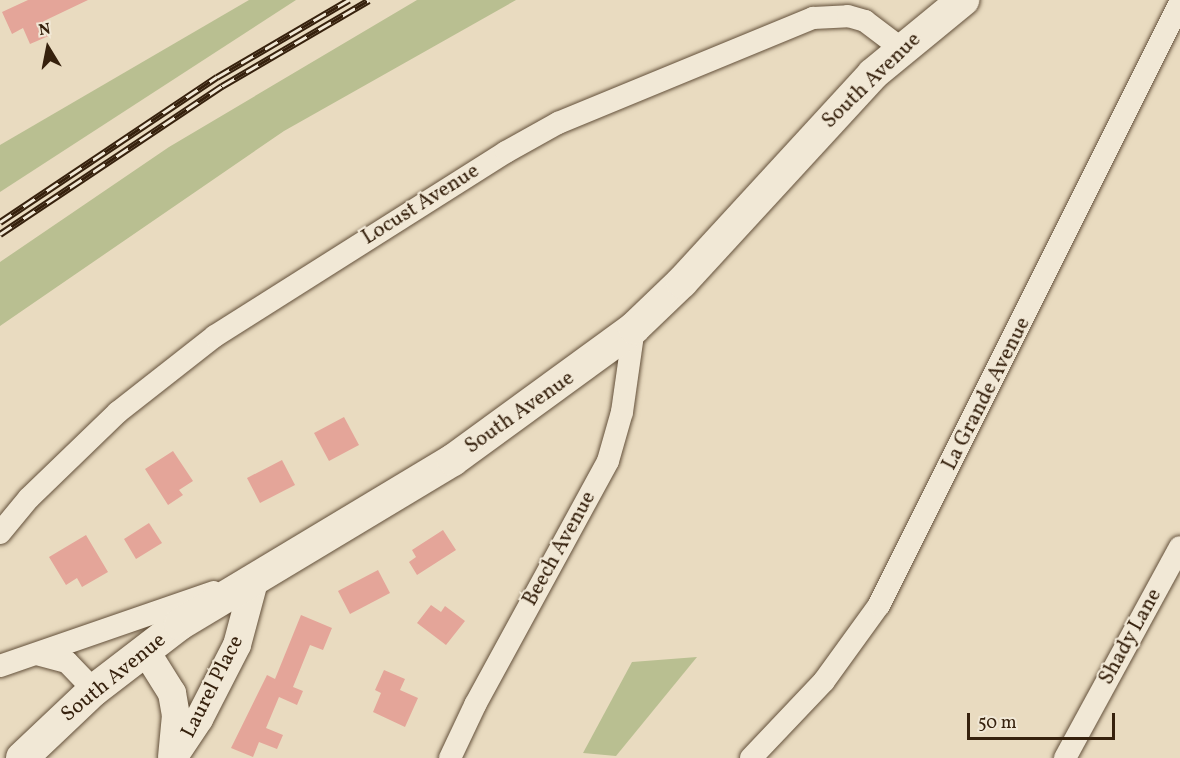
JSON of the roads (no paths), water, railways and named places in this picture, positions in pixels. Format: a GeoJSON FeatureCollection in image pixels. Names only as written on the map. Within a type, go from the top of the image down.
{"type":"FeatureCollection","features":[{"type":"Feature","properties":{"kind":"main road","name":"South Avenue"},"geometry":{"type":"LineString","coordinates":[[21,758],[94,690],[145,650],[255,578],[453,460],[633,328],[682,282],[873,74],[963,0]]}},
{"type":"Feature","properties":{"kind":"street","name":"La Grande Avenue"},"geometry":{"type":"LineString","coordinates":[[751,758],[824,681],[879,605],[1180,3]]}},
{"type":"Feature","properties":{"kind":"street","name":"Locust Avenue"},"geometry":{"type":"LineString","coordinates":[[0,533],[29,498],[118,412],[215,336],[506,152],[558,123],[813,18],[848,16],[865,21],[902,49]]}},
{"type":"Feature","properties":{"kind":"street","name":"Beech Avenue"},"geometry":{"type":"LineString","coordinates":[[450,758],[475,705],[608,461],[622,412],[633,328]]}},
{"type":"Feature","properties":{"kind":"street","name":"Shady Lane"},"geometry":{"type":"LineString","coordinates":[[1065,758],[1180,547]]}},
{"type":"Feature","properties":{"kind":"street"},"geometry":{"type":"LineString","coordinates":[[0,666],[255,578]]}},
{"type":"Feature","properties":{"kind":"street","name":"Laurel Place"},"geometry":{"type":"LineString","coordinates":[[172,758],[199,719],[237,645],[255,578]]}},
{"type":"Feature","properties":{"kind":"street","name":"Laurel Place"},"geometry":{"type":"LineString","coordinates":[[145,650],[172,693],[176,716],[172,758]]}},
{"type":"Feature","properties":{"kind":"street"},"geometry":{"type":"LineString","coordinates":[[36,654],[68,662],[94,690]]}},
{"type":"Feature","properties":{"kind":"railway"},"geometry":{"type":"LineString","coordinates":[[0,222],[217,77],[349,0]]}},
{"type":"Feature","properties":{"kind":"railway"},"geometry":{"type":"LineString","coordinates":[[0,234],[222,86],[369,0]]}}]}
